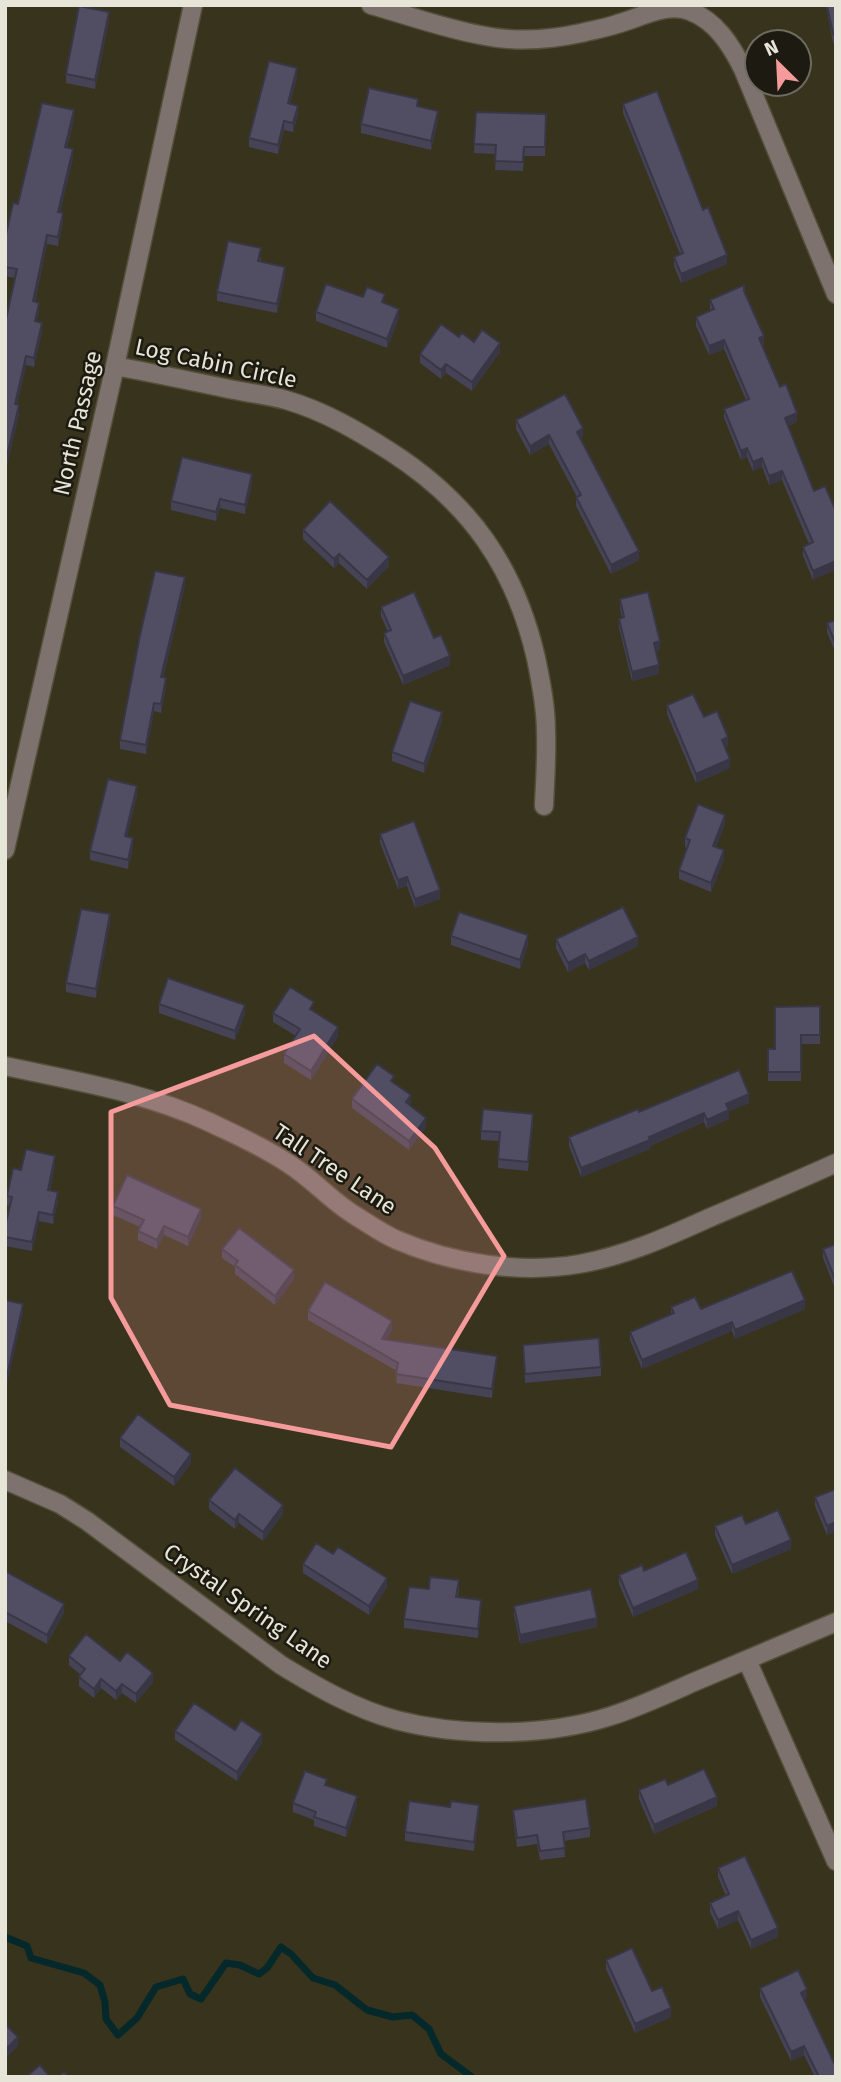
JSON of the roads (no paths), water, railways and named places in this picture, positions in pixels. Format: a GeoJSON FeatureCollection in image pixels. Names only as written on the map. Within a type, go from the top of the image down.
{"type":"FeatureCollection","features":[{"type":"Feature","properties":{"kind":"street","name":"North Passage"},"geometry":{"type":"LineString","coordinates":[[5,850],[115,366],[193,5]]}},
{"type":"Feature","properties":{"kind":"street"},"geometry":{"type":"LineString","coordinates":[[371,5],[481,36],[516,39],[578,34],[660,10],[675,8],[690,11],[717,28],[732,46],[836,294]]}},
{"type":"Feature","properties":{"kind":"street","name":"Log Cabin Circle"},"geometry":{"type":"LineString","coordinates":[[115,366],[286,400],[362,433],[402,459],[440,489],[473,523],[499,558],[530,632],[541,680],[547,730],[544,806]]}},
{"type":"Feature","properties":{"kind":"street","name":"Tall Tree Lane"},"geometry":{"type":"LineString","coordinates":[[5,1066],[129,1092],[163,1103],[251,1142],[289,1164],[353,1214],[397,1240],[470,1262],[493,1265],[545,1267],[608,1258],[664,1238],[836,1163]]}},
{"type":"Feature","properties":{"kind":"street","name":"Crystal Spring Lane"},"geometry":{"type":"LineString","coordinates":[[5,1480],[60,1504],[87,1521],[293,1672],[356,1705],[395,1719],[437,1728],[485,1732],[527,1731],[609,1717],[836,1622]]}},
{"type":"Feature","properties":{"kind":"street"},"geometry":{"type":"LineString","coordinates":[[747,1660],[836,1861]]}},
{"type":"Feature","properties":{"kind":"waterway"},"geometry":{"type":"LineString","coordinates":[[5,1937],[27,1946],[31,1958],[84,1973],[100,1985],[106,2019],[118,2035],[137,2018],[156,1987],[183,1979],[190,1994],[201,1999],[226,1963],[240,1965],[259,1974],[267,1968],[281,1947],[313,1978],[335,1985],[367,2010],[393,2017],[412,2015],[429,2029],[441,2054],[472,2077]]}}]}
